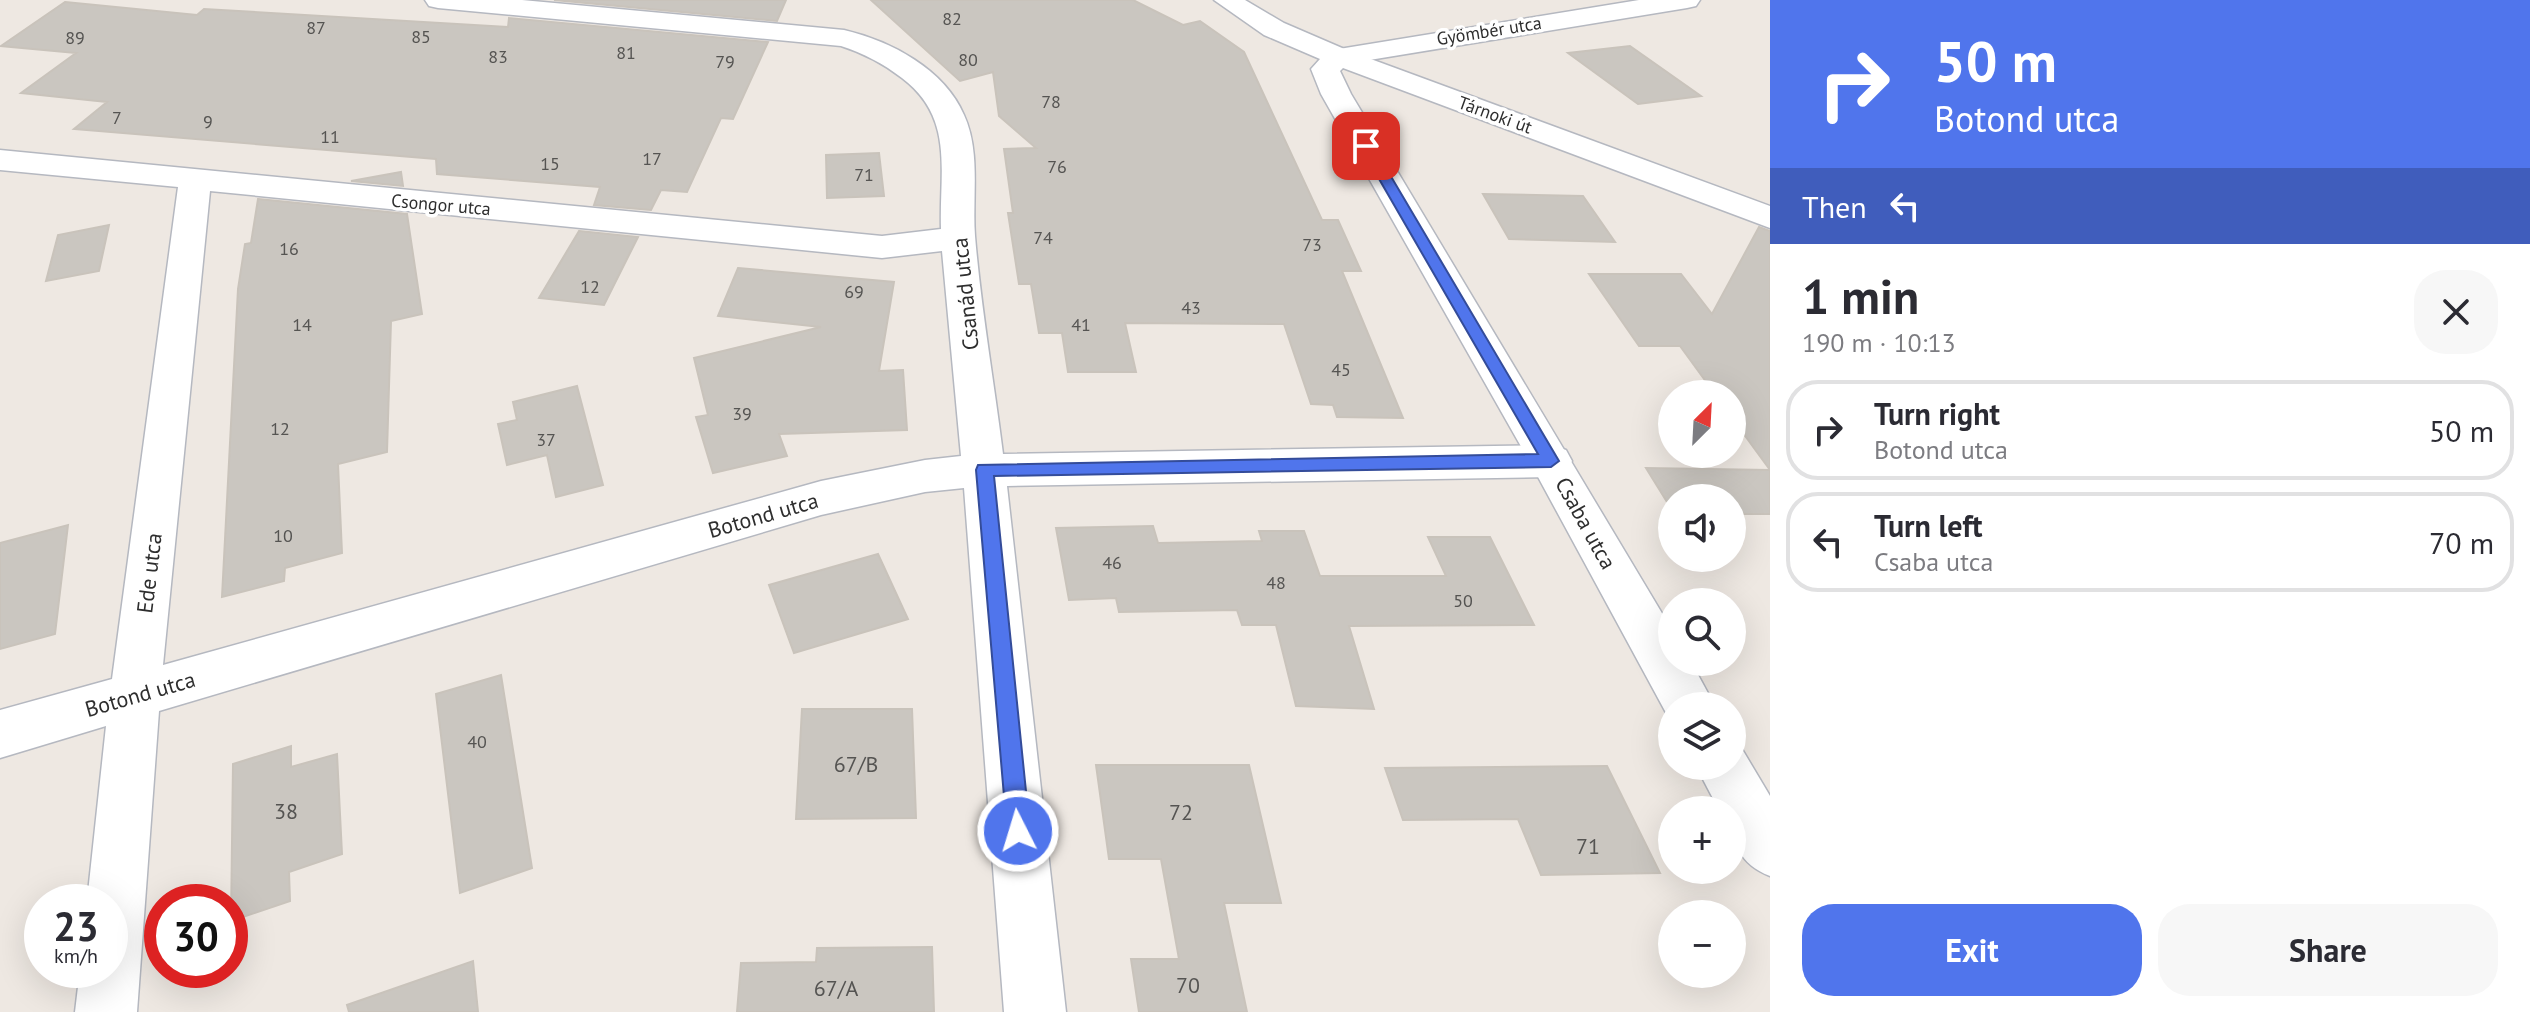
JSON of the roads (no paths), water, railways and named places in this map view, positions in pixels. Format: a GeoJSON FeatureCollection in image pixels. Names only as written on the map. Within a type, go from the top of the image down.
{"type":"FeatureCollection","features":[{"type":"Feature","properties":{"kind":"street","name":"Csanád utca"},"geometry":{"type":"LineString","coordinates":[[438,0],[816,33],[864,43],[902,65],[938,97],[950,116],[955,154],[958,235],[985,470],[1035,1012]]}},
{"type":"Feature","properties":{"kind":"street"},"geometry":{"type":"LineString","coordinates":[[1227,0],[1274,29],[1337,75]]}},
{"type":"Feature","properties":{"kind":"street","name":"Gyömbér utca"},"geometry":{"type":"LineString","coordinates":[[1337,75],[1645,2],[1687,0]]}},
{"type":"Feature","properties":{"kind":"street","name":"Tárnoki út"},"geometry":{"type":"LineString","coordinates":[[1337,75],[1379,77],[1410,83],[1770,218]]}},
{"type":"Feature","properties":{"kind":"street","name":"Csaba utca"},"geometry":{"type":"LineString","coordinates":[[1337,75],[1681,692]]}},
{"type":"Feature","properties":{"kind":"street","name":"Csongor utca"},"geometry":{"type":"LineString","coordinates":[[0,160],[882,247],[935,242],[958,235]]}},
{"type":"Feature","properties":{"kind":"street","name":"Ede utca"},"geometry":{"type":"LineString","coordinates":[[118,884],[135,695],[195,181]]}},
{"type":"Feature","properties":{"kind":"street","name":"Csongor utca"},"geometry":{"type":"LineString","coordinates":[[882,247],[925,264],[964,291]]}},
{"type":"Feature","properties":{"kind":"street","name":"Botond utca"},"geometry":{"type":"LineString","coordinates":[[0,734],[821,498],[913,478],[985,470],[1551,461]]}},
{"type":"Feature","properties":{"kind":"street"},"geometry":{"type":"LineString","coordinates":[[1731,780],[1770,849]]}},
{"type":"Feature","properties":{"kind":"street","name":"Ede utca"},"geometry":{"type":"LineString","coordinates":[[106,1012],[108,988]]}}]}
